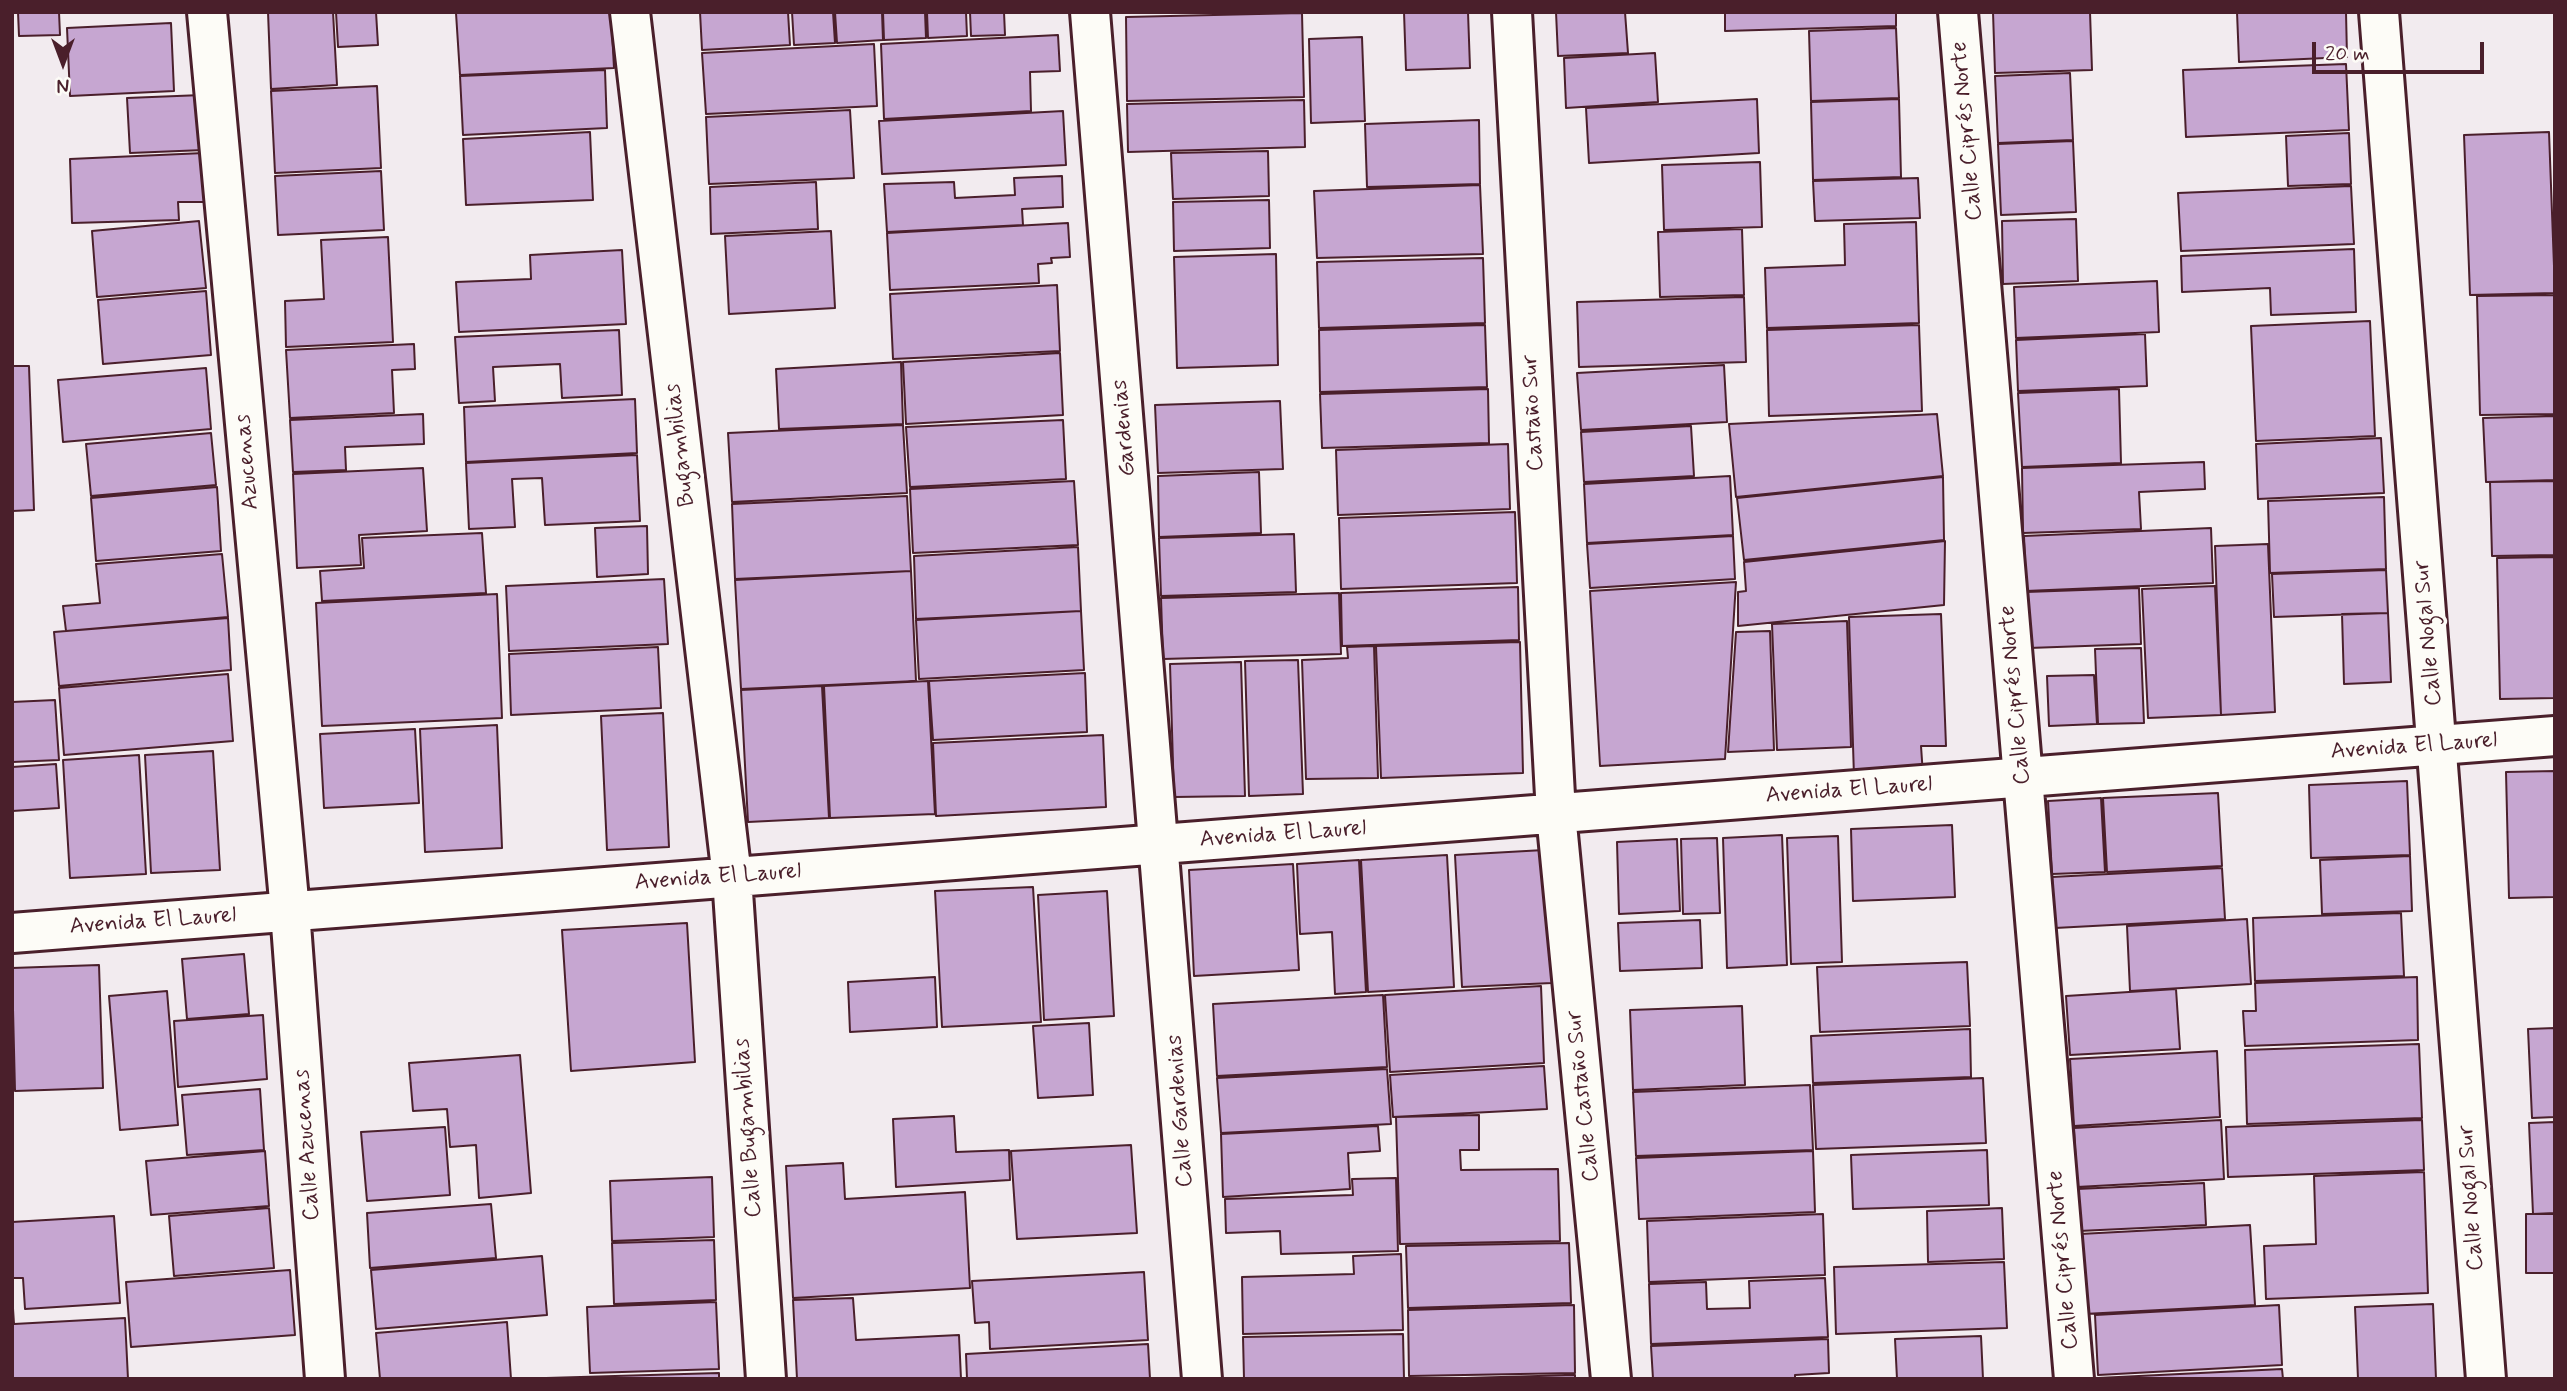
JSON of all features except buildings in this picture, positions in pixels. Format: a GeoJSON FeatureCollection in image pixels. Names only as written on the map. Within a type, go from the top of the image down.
{"type":"FeatureCollection","features":[{"type":"Feature","properties":{"kind":"street","name":"Azucenas"},"geometry":{"type":"LineString","coordinates":[[207,12],[290,911]]}},
{"type":"Feature","properties":{"kind":"street","name":"Bugambilias"},"geometry":{"type":"LineString","coordinates":[[630,12],[732,877]]}},
{"type":"Feature","properties":{"kind":"street","name":"Gardenias"},"geometry":{"type":"LineString","coordinates":[[1090,12],[1160,844]]}},
{"type":"Feature","properties":{"kind":"street","name":"Castaño Sur"},"geometry":{"type":"LineString","coordinates":[[1512,12],[1556,814]]}},
{"type":"Feature","properties":{"kind":"street","name":"Calle Ciprés Norte"},"geometry":{"type":"LineString","coordinates":[[1958,12],[2074,1379]]}},
{"type":"Feature","properties":{"kind":"street","name":"Calle Nogal Sur"},"geometry":{"type":"LineString","coordinates":[[2379,12],[2439,745],[2486,1379]]}},
{"type":"Feature","properties":{"kind":"street","name":"Avenida El Laurel"},"geometry":{"type":"LineString","coordinates":[[12,933],[2555,736]]}},
{"type":"Feature","properties":{"kind":"street","name":"Calle Castaño Sur"},"geometry":{"type":"LineString","coordinates":[[1556,814],[1611,1379]]}},
{"type":"Feature","properties":{"kind":"street","name":"Calle Gardenias"},"geometry":{"type":"LineString","coordinates":[[1160,844],[1202,1379]]}},
{"type":"Feature","properties":{"kind":"street","name":"Calle Bugambilias"},"geometry":{"type":"LineString","coordinates":[[732,877],[766,1379]]}},
{"type":"Feature","properties":{"kind":"street","name":"Calle Azucenas"},"geometry":{"type":"LineString","coordinates":[[290,911],[325,1379]]}}]}
